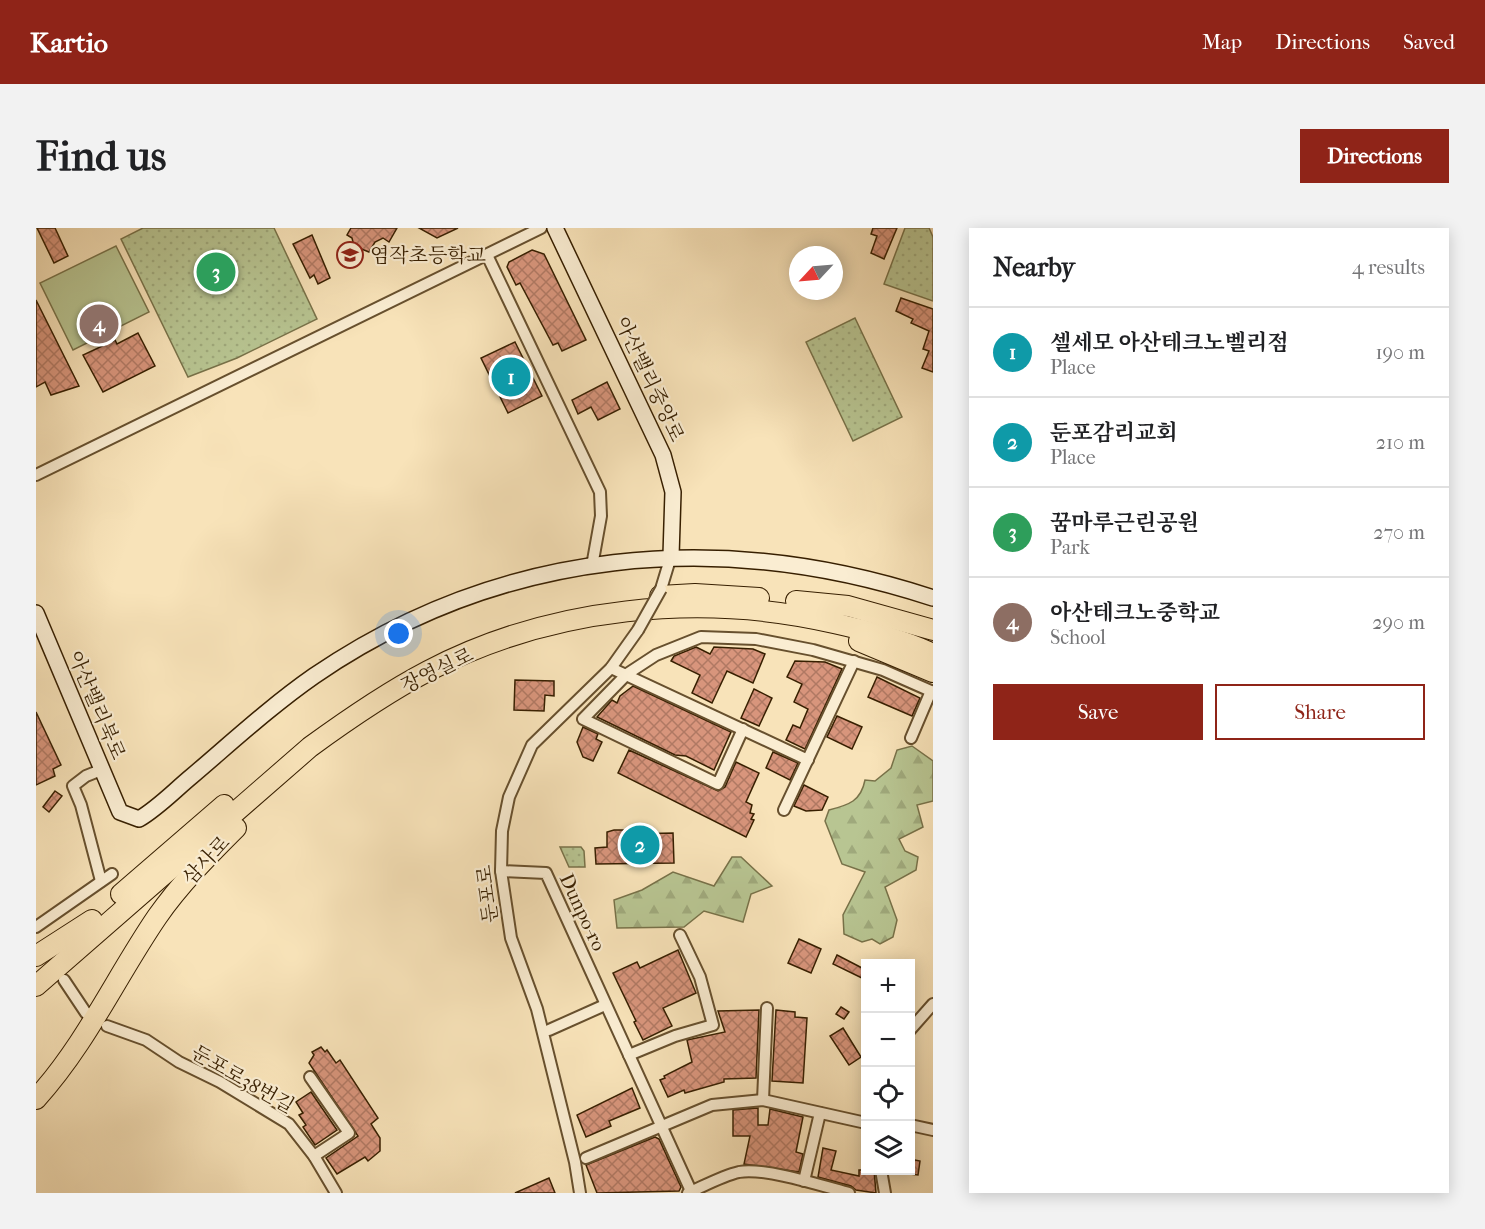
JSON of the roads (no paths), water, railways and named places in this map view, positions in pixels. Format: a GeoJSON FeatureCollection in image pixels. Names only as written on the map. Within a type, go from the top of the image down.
{"type":"FeatureCollection","features":[{"type":"Feature","properties":{"kind":"highway","name":"장영실로"},"geometry":{"type":"LineString","coordinates":[[36,969],[300,740],[339,710],[422,660],[462,642],[545,614],[629,598],[695,594],[796,601],[857,615],[933,640]]}},
{"type":"Feature","properties":{"kind":"highway"},"geometry":{"type":"LineString","coordinates":[[796,601],[848,606],[933,630]]}},
{"type":"Feature","properties":{"kind":"highway","name":"장영실로"},"geometry":{"type":"LineString","coordinates":[[36,986],[310,747],[350,718],[428,670],[497,641],[556,624],[610,613],[667,607],[750,609],[796,614],[855,628],[933,654]]}},
{"type":"Feature","properties":{"kind":"highway"},"geometry":{"type":"LineString","coordinates":[[750,609],[843,635],[932,685]]}},
{"type":"Feature","properties":{"kind":"highway","name":"삼사로"},"geometry":{"type":"LineString","coordinates":[[36,1099],[54,1079],[92,1024],[158,916],[193,872],[254,810],[311,761],[428,670]]}},
{"type":"Feature","properties":{"kind":"highway"},"geometry":{"type":"LineString","coordinates":[[36,956],[93,920]]}},
{"type":"Feature","properties":{"kind":"street"},"geometry":{"type":"LineString","coordinates":[[36,475],[541,228]]}},
{"type":"Feature","properties":{"kind":"street","name":"아산밸리중앙로"},"geometry":{"type":"LineString","coordinates":[[555,228],[663,455],[673,492],[670,556]]}},
{"type":"Feature","properties":{"kind":"street"},"geometry":{"type":"LineString","coordinates":[[487,255],[600,492],[601,516],[592,566],[670,556],[753,559],[810,566],[869,579],[933,598]]}},
{"type":"Feature","properties":{"kind":"street","name":"둔포로"},"geometry":{"type":"LineString","coordinates":[[580,1193],[575,1162],[537,1008],[511,938],[501,871],[504,820],[508,796],[524,758],[551,726],[611,668],[638,630],[662,589],[670,556]]}},
{"type":"Feature","properties":{"kind":"street","name":"아산밸리북로"},"geometry":{"type":"LineString","coordinates":[[36,613],[120,812],[139,819],[314,676],[382,634],[484,591],[592,566]]}},
{"type":"Feature","properties":{"kind":"street"},"geometry":{"type":"LineString","coordinates":[[743,729],[718,784],[583,719],[627,674],[656,655],[701,637],[756,639],[854,661],[932,685],[911,738]]}},
{"type":"Feature","properties":{"kind":"street"},"geometry":{"type":"LineString","coordinates":[[784,810],[854,661]]}},
{"type":"Feature","properties":{"kind":"street"},"geometry":{"type":"LineString","coordinates":[[611,668],[808,760]]}},
{"type":"Feature","properties":{"kind":"street"},"geometry":{"type":"LineString","coordinates":[[100,881],[81,805],[73,786],[86,776],[101,770]]}},
{"type":"Feature","properties":{"kind":"street","name":"Dunpo-ro"},"geometry":{"type":"LineString","coordinates":[[501,871],[546,873],[690,1192]]}},
{"type":"Feature","properties":{"kind":"street"},"geometry":{"type":"LineString","coordinates":[[36,927],[112,874]]}},
{"type":"Feature","properties":{"kind":"street"},"geometry":{"type":"LineString","coordinates":[[629,1055],[675,1036],[713,1025],[700,977],[680,934]]}},
{"type":"Feature","properties":{"kind":"street"},"geometry":{"type":"LineString","coordinates":[[64,980],[86,1013]]}},
{"type":"Feature","properties":{"kind":"street"},"geometry":{"type":"LineString","coordinates":[[549,1030],[605,1005]]}},
{"type":"Feature","properties":{"kind":"street"},"geometry":{"type":"LineString","coordinates":[[915,1025],[933,1005]]}},
{"type":"Feature","properties":{"kind":"street"},"geometry":{"type":"LineString","coordinates":[[763,1100],[767,1008]]}},
{"type":"Feature","properties":{"kind":"street","name":"둔포로38번길"},"geometry":{"type":"LineString","coordinates":[[107,1026],[146,1040],[179,1062],[220,1082],[289,1124],[314,1156],[336,1193]]}},
{"type":"Feature","properties":{"kind":"street"},"geometry":{"type":"LineString","coordinates":[[310,1077],[349,1133],[314,1156]]}},
{"type":"Feature","properties":{"kind":"street"},"geometry":{"type":"LineString","coordinates":[[586,1158],[712,1105],[763,1100],[861,1121]]}},
{"type":"Feature","properties":{"kind":"street"},"geometry":{"type":"LineString","coordinates":[[804,1181],[820,1113]]}},
{"type":"Feature","properties":{"kind":"street"},"geometry":{"type":"LineString","coordinates":[[915,1126],[933,1130]]}},
{"type":"Feature","properties":{"kind":"street"},"geometry":{"type":"LineString","coordinates":[[690,1192],[740,1172],[804,1181],[849,1193]]}},
{"type":"Feature","properties":{"kind":"street"},"geometry":{"type":"LineString","coordinates":[[882,1175],[885,1193]]}},
{"type":"Feature","properties":{"kind":"place","name":"염작초등학교"},"geometry":{"type":"Point","coordinates":[350,255]}},
{"type":"Feature","properties":{"kind":"place","name":"꿈마루근린공원"},"geometry":{"type":"Point","coordinates":[216,272]}},
{"type":"Feature","properties":{"kind":"place","name":"아산테크노중학교"},"geometry":{"type":"Point","coordinates":[99,324]}},
{"type":"Feature","properties":{"kind":"place","name":"셀세모 아산테크노벨리점"},"geometry":{"type":"Point","coordinates":[511,377]}},
{"type":"Feature","properties":{"kind":"place","name":"둔포감리교회"},"geometry":{"type":"Point","coordinates":[640,845]}}]}
